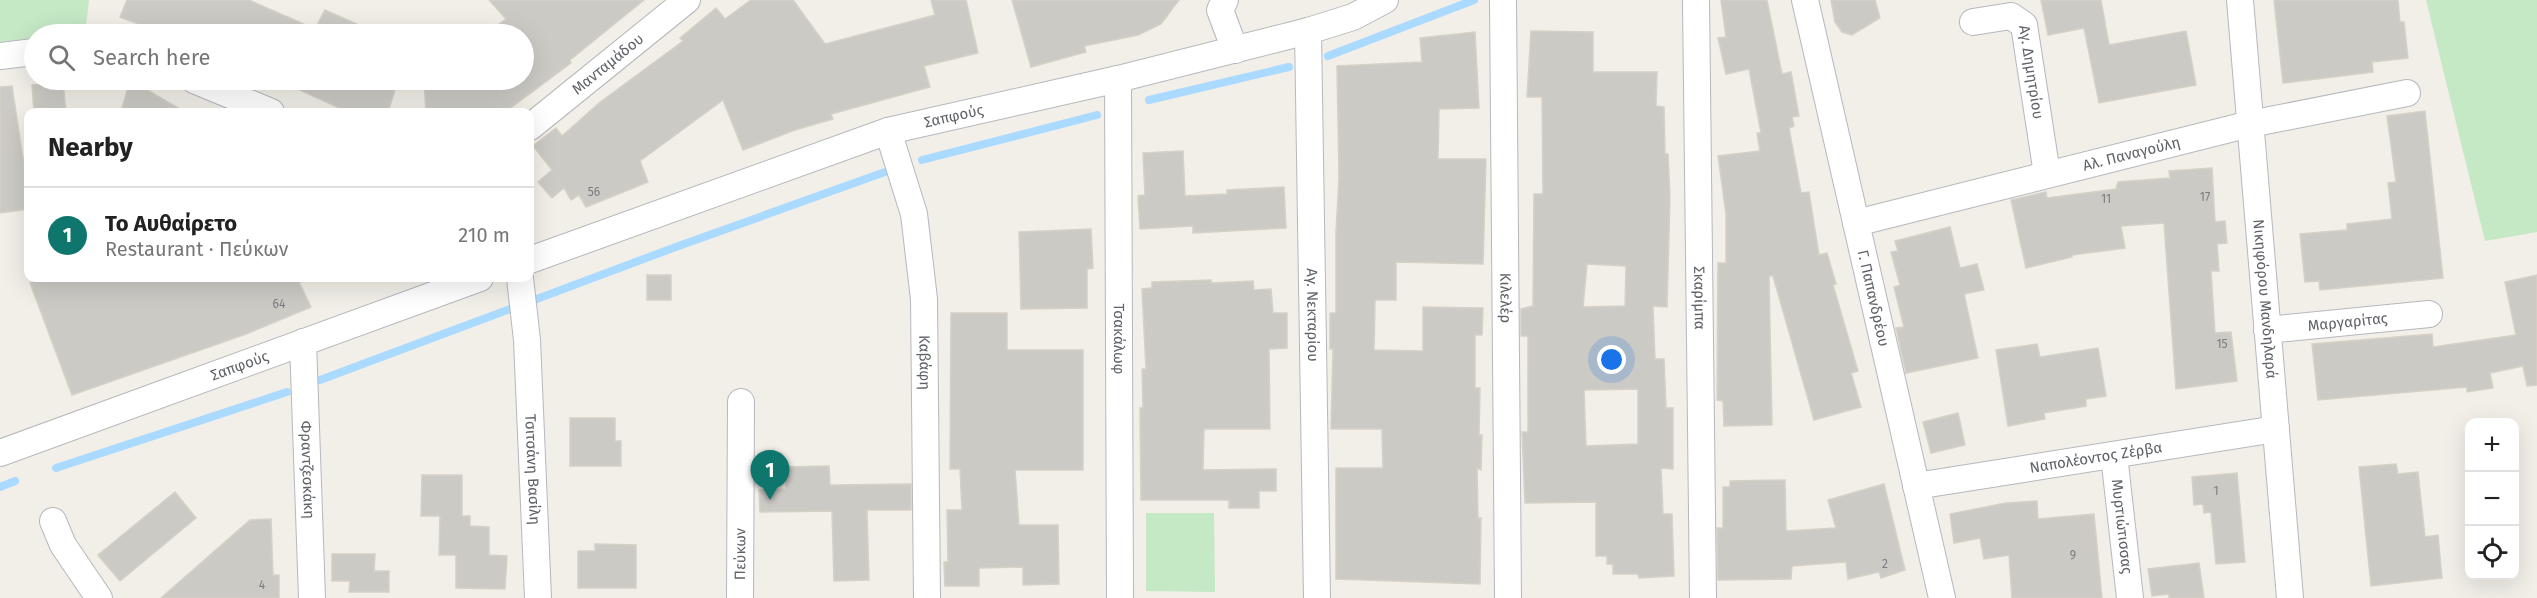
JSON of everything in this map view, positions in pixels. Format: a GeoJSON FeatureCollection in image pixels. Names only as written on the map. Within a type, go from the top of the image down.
{"type":"FeatureCollection","features":[{"type":"Feature","properties":{"kind":"street","name":"Μανταμάδου"},"geometry":{"type":"LineString","coordinates":[[534,124],[687,0]]}},
{"type":"Feature","properties":{"kind":"street","name":"Σαπφούς"},"geometry":{"type":"LineString","coordinates":[[534,259],[888,131],[1118,79],[1308,32],[1353,17],[1385,0]]}},
{"type":"Feature","properties":{"kind":"street","name":"Κιλελέρ"},"geometry":{"type":"LineString","coordinates":[[1503,0],[1508,598]]}},
{"type":"Feature","properties":{"kind":"street","name":"Σκαρίμπα"},"geometry":{"type":"LineString","coordinates":[[1696,0],[1703,598]]}},
{"type":"Feature","properties":{"kind":"street","name":"Γ. Παπανδρέου"},"geometry":{"type":"LineString","coordinates":[[1805,0],[1942,598]]}},
{"type":"Feature","properties":{"kind":"street","name":"Νικηφόρου Μανδηλαρά"},"geometry":{"type":"LineString","coordinates":[[2241,0],[2290,598]]}},
{"type":"Feature","properties":{"kind":"street"},"geometry":{"type":"LineString","coordinates":[[1218,3],[1235,50]]}},
{"type":"Feature","properties":{"kind":"street","name":"Αγ. Δημητρίου"},"geometry":{"type":"LineString","coordinates":[[1973,22],[2011,16],[2024,25],[2047,174]]}},
{"type":"Feature","properties":{"kind":"street","name":"Αγ. Νεκταρίου"},"geometry":{"type":"LineString","coordinates":[[1308,32],[1317,598]]}},
{"type":"Feature","properties":{"kind":"street"},"geometry":{"type":"LineString","coordinates":[[0,56],[24,53]]}},
{"type":"Feature","properties":{"kind":"street","name":"Τσακάλωφ"},"geometry":{"type":"LineString","coordinates":[[1118,79],[1120,598]]}},
{"type":"Feature","properties":{"kind":"street"},"geometry":{"type":"LineString","coordinates":[[218,90],[261,108]]}},
{"type":"Feature","properties":{"kind":"street","name":"Αλ. Παναγούλη"},"geometry":{"type":"LineString","coordinates":[[1856,223],[2250,124],[2407,93]]}},
{"type":"Feature","properties":{"kind":"street","name":"Καβάφη"},"geometry":{"type":"LineString","coordinates":[[888,131],[914,214],[924,298],[927,598]]}},
{"type":"Feature","properties":{"kind":"street","name":"Σαπφούς"},"geometry":{"type":"LineString","coordinates":[[0,453],[469,282]]}},
{"type":"Feature","properties":{"kind":"street","name":"Τσιτσάνη Βασίλη"},"geometry":{"type":"LineString","coordinates":[[520,282],[527,340],[538,598]]}},
{"type":"Feature","properties":{"kind":"street","name":"Μαργαρίτας"},"geometry":{"type":"LineString","coordinates":[[2267,330],[2429,315]]}},
{"type":"Feature","properties":{"kind":"street","name":"Φραντζεσκάκη"},"geometry":{"type":"LineString","coordinates":[[303,342],[312,598]]}},
{"type":"Feature","properties":{"kind":"street","name":"Πεύκων"},"geometry":{"type":"LineString","coordinates":[[740,598],[741,402]]}},
{"type":"Feature","properties":{"kind":"street","name":"Ναπολέοντος Ζέρβα"},"geometry":{"type":"LineString","coordinates":[[1916,486],[2276,429]]}},
{"type":"Feature","properties":{"kind":"street","name":"Μυρτιώτισσας"},"geometry":{"type":"LineString","coordinates":[[2114,455],[2130,598]]}},
{"type":"Feature","properties":{"kind":"street"},"geometry":{"type":"LineString","coordinates":[[53,521],[69,555],[99,598]]}},
{"type":"Feature","properties":{"kind":"green space"},"geometry":{"type":"Polygon","coordinates":[[[0,0],[89,0],[86,24],[24,24],[24,39],[0,42],[0,0]]]}},
{"type":"Feature","properties":{"kind":"green space"},"geometry":{"type":"Polygon","coordinates":[[[2426,0],[2537,0],[2537,232],[2485,241],[2426,0]]]}},
{"type":"Feature","properties":{"kind":"green space"},"geometry":{"type":"Polygon","coordinates":[[[1146,513],[1214,513],[1215,592],[1146,591],[1146,513]]]}},
{"type":"Feature","properties":{"kind":"building"},"geometry":{"type":"Polygon","coordinates":[[[127,0],[249,0],[304,24],[139,24],[120,17],[127,0]]]}},
{"type":"Feature","properties":{"kind":"building"},"geometry":{"type":"Polygon","coordinates":[[[489,0],[644,0],[570,60],[571,63],[510,108],[426,108],[425,90],[534,90],[534,24],[499,24],[506,19],[489,0]]]}},
{"type":"Feature","properties":{"kind":"building"},"geometry":{"type":"Polygon","coordinates":[[[751,0],[793,0],[825,44],[935,15],[931,0],[966,0],[978,53],[924,66],[930,87],[831,114],[833,119],[795,130],[743,150],[723,100],[640,161],[648,182],[586,207],[579,195],[571,200],[564,188],[552,198],[538,182],[552,170],[534,145],[556,128],[562,136],[599,103],[683,41],[680,38],[716,8],[725,19],[751,0]]]}},
{"type":"Feature","properties":{"kind":"building"},"geometry":{"type":"Polygon","coordinates":[[[1012,0],[1179,0],[1161,24],[1138,35],[1084,46],[1086,52],[1031,67],[1012,0]]]}},
{"type":"Feature","properties":{"kind":"building"},"geometry":{"type":"Polygon","coordinates":[[[1721,0],[1767,0],[1782,74],[1791,72],[1799,116],[1792,117],[1794,126],[1789,128],[1801,193],[1809,192],[1819,255],[1827,253],[1836,284],[1833,285],[1858,371],[1851,373],[1861,407],[1814,420],[1773,276],[1769,276],[1772,425],[1724,426],[1723,401],[1717,400],[1718,263],[1726,263],[1726,214],[1718,156],[1760,151],[1757,133],[1761,133],[1749,69],[1726,74],[1718,38],[1726,37],[1721,0]]]}},
{"type":"Feature","properties":{"kind":"building"},"geometry":{"type":"Polygon","coordinates":[[[1831,0],[1875,0],[1880,18],[1852,35],[1842,32],[1835,22],[1831,0]]]}},
{"type":"Feature","properties":{"kind":"building"},"geometry":{"type":"Polygon","coordinates":[[[2041,0],[2101,0],[2109,45],[2186,31],[2196,85],[2099,103],[2084,28],[2048,35],[2041,0]]]}},
{"type":"Feature","properties":{"kind":"building"},"geometry":{"type":"Polygon","coordinates":[[[2274,0],[2398,0],[2400,22],[2404,22],[2408,58],[2372,62],[2373,72],[2283,83],[2274,0]]]}},
{"type":"Feature","properties":{"kind":"building"},"geometry":{"type":"Polygon","coordinates":[[[325,10],[356,24],[318,24],[325,10]]]}},
{"type":"Feature","properties":{"kind":"building"},"geometry":{"type":"Polygon","coordinates":[[[1531,31],[1593,32],[1593,72],[1657,72],[1656,106],[1664,107],[1665,154],[1668,154],[1670,197],[1667,307],[1653,306],[1655,359],[1664,359],[1666,408],[1673,408],[1673,469],[1661,468],[1663,514],[1672,514],[1674,576],[1639,578],[1638,574],[1613,574],[1613,564],[1607,564],[1607,556],[1596,556],[1596,502],[1525,503],[1522,432],[1528,432],[1528,336],[1521,336],[1521,309],[1533,306],[1534,194],[1543,194],[1542,97],[1527,97],[1531,31]],[[1587,264],[1583,307],[1625,306],[1626,266],[1587,264]],[[1638,389],[1584,390],[1586,446],[1638,444],[1638,389]]]}},
{"type":"Feature","properties":{"kind":"building"},"geometry":{"type":"Polygon","coordinates":[[[1475,32],[1479,108],[1439,109],[1438,159],[1486,159],[1483,264],[1396,262],[1396,300],[1375,300],[1374,350],[1423,351],[1423,307],[1483,308],[1482,335],[1475,335],[1475,388],[1480,388],[1479,435],[1482,435],[1481,470],[1477,468],[1478,518],[1481,518],[1480,584],[1336,579],[1336,468],[1383,468],[1382,429],[1331,429],[1333,349],[1330,349],[1330,313],[1336,313],[1339,178],[1337,66],[1422,62],[1420,38],[1475,32]]]}},
{"type":"Feature","properties":{"kind":"building"},"geometry":{"type":"Polygon","coordinates":[[[12,86],[24,165],[24,210],[0,213],[0,87],[12,86]]]}},
{"type":"Feature","properties":{"kind":"building"},"geometry":{"type":"Polygon","coordinates":[[[32,90],[64,90],[66,108],[34,108],[32,90]]]}},
{"type":"Feature","properties":{"kind":"building"},"geometry":{"type":"Polygon","coordinates":[[[127,90],[147,90],[178,108],[122,108],[127,90]]]}},
{"type":"Feature","properties":{"kind":"building"},"geometry":{"type":"Polygon","coordinates":[[[300,90],[395,90],[389,108],[339,108],[300,90]]]}},
{"type":"Feature","properties":{"kind":"building"},"geometry":{"type":"Polygon","coordinates":[[[2425,111],[2443,278],[2320,290],[2319,281],[2305,282],[2300,234],[2347,230],[2347,224],[2392,219],[2388,183],[2396,182],[2387,116],[2425,111]]]}},
{"type":"Feature","properties":{"kind":"building"},"geometry":{"type":"Polygon","coordinates":[[[1183,151],[1185,196],[1227,194],[1227,190],[1284,187],[1286,228],[1193,233],[1193,226],[1140,229],[1138,196],[1145,195],[1143,153],[1183,151]]]}},
{"type":"Feature","properties":{"kind":"building"},"geometry":{"type":"Polygon","coordinates":[[[2212,168],[2215,222],[2225,221],[2227,243],[2217,244],[2219,271],[2211,271],[2215,333],[2231,332],[2237,381],[2176,389],[2164,223],[2121,226],[2125,248],[2072,255],[2072,257],[2026,268],[2011,200],[2046,192],[2047,198],[2116,189],[2118,182],[2170,178],[2169,171],[2212,168]]]}},
{"type":"Feature","properties":{"kind":"building"},"geometry":{"type":"Polygon","coordinates":[[[1950,227],[1960,268],[1977,264],[1984,290],[1964,294],[1978,358],[1906,373],[1896,328],[1904,327],[1894,287],[1900,285],[1891,252],[1898,251],[1895,241],[1950,227]]]}},
{"type":"Feature","properties":{"kind":"building"},"geometry":{"type":"Polygon","coordinates":[[[1091,229],[1093,268],[1087,269],[1087,308],[1021,309],[1019,232],[1091,229]]]}},
{"type":"Feature","properties":{"kind":"building"},"geometry":{"type":"Polygon","coordinates":[[[647,275],[671,275],[671,300],[647,300],[647,275]]]}},
{"type":"Feature","properties":{"kind":"building"},"geometry":{"type":"Polygon","coordinates":[[[2537,275],[2537,385],[2527,386],[2523,366],[2490,373],[2493,388],[2467,392],[2467,387],[2318,400],[2312,344],[2432,334],[2433,347],[2516,335],[2505,282],[2537,275]]]}},
{"type":"Feature","properties":{"kind":"building"},"geometry":{"type":"Polygon","coordinates":[[[1211,280],[1211,283],[1253,281],[1254,290],[1271,289],[1273,313],[1287,313],[1287,348],[1269,349],[1270,429],[1204,429],[1203,470],[1276,469],[1276,491],[1259,491],[1259,508],[1229,508],[1229,500],[1141,500],[1140,408],[1143,408],[1142,369],[1146,369],[1142,289],[1152,288],[1152,282],[1211,280]]]}},
{"type":"Feature","properties":{"kind":"building"},"geometry":{"type":"Polygon","coordinates":[[[299,282],[311,307],[246,334],[72,395],[30,283],[299,282]]]}},
{"type":"Feature","properties":{"kind":"building"},"geometry":{"type":"Polygon","coordinates":[[[951,313],[1007,313],[1007,350],[1083,350],[1083,470],[1015,470],[1019,525],[1058,525],[1059,584],[1023,585],[1023,567],[979,568],[979,586],[945,586],[944,562],[948,562],[947,510],[962,510],[960,469],[950,469],[951,313]]]}},
{"type":"Feature","properties":{"kind":"building"},"geometry":{"type":"Polygon","coordinates":[[[2037,344],[2040,357],[2098,348],[2106,396],[2086,399],[2086,406],[2044,413],[2045,419],[2008,426],[1996,350],[2037,344]]]}},
{"type":"Feature","properties":{"kind":"building"},"geometry":{"type":"Polygon","coordinates":[[[1958,413],[1965,445],[1931,453],[1923,422],[1958,413]]]}},
{"type":"Feature","properties":{"kind":"building"},"geometry":{"type":"Polygon","coordinates":[[[570,418],[615,418],[615,441],[621,441],[621,466],[570,466],[570,418]]]}},
{"type":"Feature","properties":{"kind":"building"},"geometry":{"type":"Polygon","coordinates":[[[2396,464],[2398,474],[2418,472],[2425,537],[2438,535],[2442,578],[2371,586],[2359,467],[2396,464]]]}},
{"type":"Feature","properties":{"kind":"building"},"geometry":{"type":"Polygon","coordinates":[[[829,466],[830,485],[911,484],[911,510],[867,510],[869,580],[834,581],[832,511],[760,512],[759,490],[786,489],[785,467],[829,466]]]}},
{"type":"Feature","properties":{"kind":"building"},"geometry":{"type":"Polygon","coordinates":[[[2237,473],[2245,562],[2216,564],[2211,512],[2204,513],[2203,504],[2194,505],[2192,477],[2237,473]]]}},
{"type":"Feature","properties":{"kind":"building"},"geometry":{"type":"Polygon","coordinates":[[[422,475],[462,475],[462,516],[470,516],[470,526],[489,527],[489,555],[507,556],[505,589],[456,588],[456,555],[439,555],[440,516],[421,516],[422,475]]]}},
{"type":"Feature","properties":{"kind":"building"},"geometry":{"type":"Polygon","coordinates":[[[1785,480],[1786,531],[1836,528],[1828,500],[1884,484],[1905,570],[1881,578],[1879,572],[1848,579],[1846,562],[1792,566],[1791,579],[1718,580],[1717,528],[1723,528],[1723,487],[1730,487],[1730,481],[1785,480]]]}},
{"type":"Feature","properties":{"kind":"building"},"geometry":{"type":"Polygon","coordinates":[[[175,492],[196,518],[120,581],[98,555],[175,492]]]}},
{"type":"Feature","properties":{"kind":"building"},"geometry":{"type":"Polygon","coordinates":[[[2037,501],[2038,519],[2094,514],[2102,598],[2012,598],[2009,555],[1984,559],[1980,538],[1954,543],[1950,514],[2006,503],[2037,501]]]}},
{"type":"Feature","properties":{"kind":"building"},"geometry":{"type":"Polygon","coordinates":[[[271,519],[273,575],[279,575],[279,598],[161,598],[250,520],[271,519]]]}},
{"type":"Feature","properties":{"kind":"building"},"geometry":{"type":"Polygon","coordinates":[[[595,544],[636,545],[636,588],[578,588],[578,551],[595,551],[595,544]]]}},
{"type":"Feature","properties":{"kind":"building"},"geometry":{"type":"Polygon","coordinates":[[[332,554],[375,554],[374,571],[389,571],[389,592],[349,592],[350,581],[332,581],[332,554]]]}},
{"type":"Feature","properties":{"kind":"building"},"geometry":{"type":"Polygon","coordinates":[[[2199,563],[2204,598],[2169,598],[2169,594],[2152,596],[2148,569],[2199,563]]]}},
{"type":"Feature","properties":{"kind":"waterway"},"geometry":{"type":"LineString","coordinates":[[1328,56],[1474,0]]}},
{"type":"Feature","properties":{"kind":"waterway"},"geometry":{"type":"LineString","coordinates":[[1149,100],[1289,67]]}},
{"type":"Feature","properties":{"kind":"waterway"},"geometry":{"type":"LineString","coordinates":[[922,160],[1097,115]]}},
{"type":"Feature","properties":{"kind":"waterway"},"geometry":{"type":"LineString","coordinates":[[320,380],[673,248],[885,172]]}},
{"type":"Feature","properties":{"kind":"waterway"},"geometry":{"type":"LineString","coordinates":[[56,468],[287,392]]}},
{"type":"Feature","properties":{"kind":"waterway"},"geometry":{"type":"LineString","coordinates":[[0,487],[15,481]]}},
{"type":"Feature","properties":{"kind":"place","name":"Το Αυθαίρετο"},"geometry":{"type":"Point","coordinates":[770,500]}}]}
